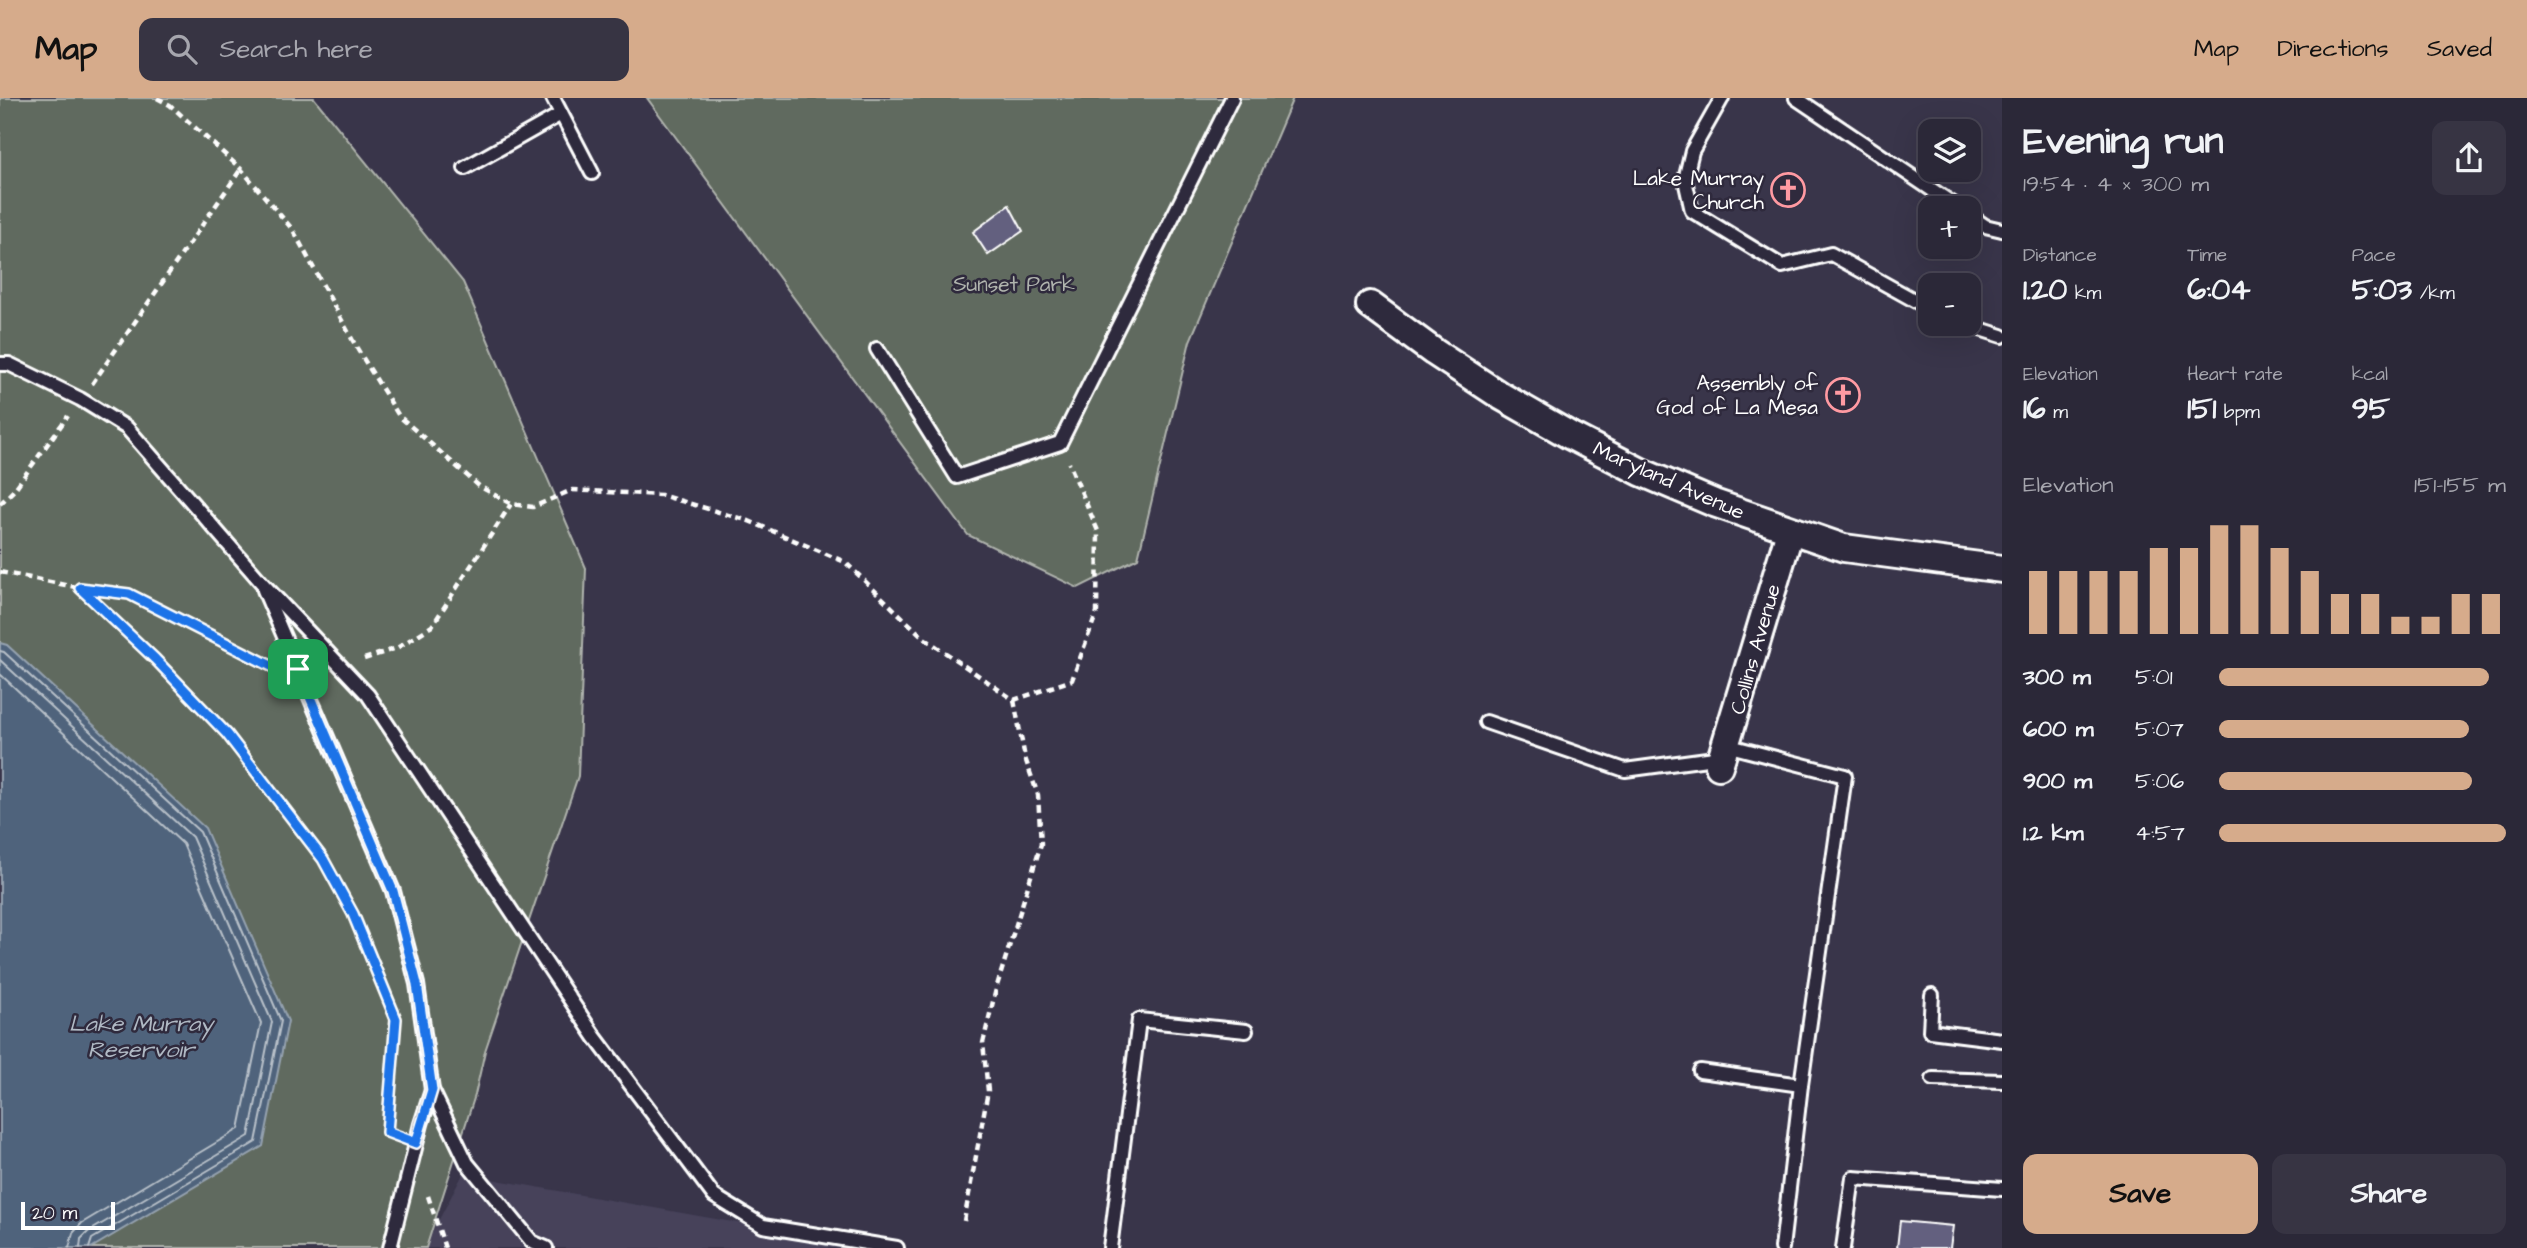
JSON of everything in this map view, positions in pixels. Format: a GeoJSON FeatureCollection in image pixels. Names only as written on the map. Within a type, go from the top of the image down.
{"type":"FeatureCollection","features":[{"type":"Feature","properties":{"kind":"street","name":"Maryland Avenue"},"geometry":{"type":"LineString","coordinates":[[1370,305],[1501,396],[1571,436],[1678,488],[1790,531],[1844,548],[2002,569]]}},
{"type":"Feature","properties":{"kind":"street","name":"Collins Avenue"},"geometry":{"type":"LineString","coordinates":[[1723,756],[1790,531]]}},
{"type":"Feature","properties":{"kind":"lane"},"geometry":{"type":"LineString","coordinates":[[553,98],[592,173]]}},
{"type":"Feature","properties":{"kind":"lane"},"geometry":{"type":"LineString","coordinates":[[877,349],[957,477],[1060,443],[1232,98]]}},
{"type":"Feature","properties":{"kind":"lane"},"geometry":{"type":"LineString","coordinates":[[1722,98],[1692,151],[1685,180],[1692,211],[1782,266],[1831,254],[1918,302]]}},
{"type":"Feature","properties":{"kind":"lane"},"geometry":{"type":"LineString","coordinates":[[1796,98],[1941,196]]}},
{"type":"Feature","properties":{"kind":"lane"},"geometry":{"type":"LineString","coordinates":[[465,168],[561,114]]}},
{"type":"Feature","properties":{"kind":"lane"},"geometry":{"type":"LineString","coordinates":[[1981,223],[2002,230]]}},
{"type":"Feature","properties":{"kind":"lane"},"geometry":{"type":"LineString","coordinates":[[1981,329],[2002,336]]}},
{"type":"Feature","properties":{"kind":"lane"},"geometry":{"type":"LineString","coordinates":[[0,364],[9,364],[80,399],[127,428],[262,583],[368,695],[596,1037],[714,1196],[763,1226],[897,1248]]}},
{"type":"Feature","properties":{"kind":"lane"},"geometry":{"type":"LineString","coordinates":[[262,583],[393,891],[417,984],[432,1090],[467,1163],[532,1242],[545,1248]]}},
{"type":"Feature","properties":{"kind":"lane"},"geometry":{"type":"LineString","coordinates":[[1486,722],[1625,770],[1723,756],[1845,776],[1801,1086],[1783,1248]]}},
{"type":"Feature","properties":{"kind":"lane"},"geometry":{"type":"LineString","coordinates":[[1931,995],[1930,1031],[2002,1040]]}},
{"type":"Feature","properties":{"kind":"lane"},"geometry":{"type":"LineString","coordinates":[[1110,1248],[1139,1020],[1246,1031]]}},
{"type":"Feature","properties":{"kind":"lane"},"geometry":{"type":"LineString","coordinates":[[1700,1071],[1801,1086]]}},
{"type":"Feature","properties":{"kind":"lane"},"geometry":{"type":"LineString","coordinates":[[1933,1079],[2002,1081]]}},
{"type":"Feature","properties":{"kind":"lane"},"geometry":{"type":"LineString","coordinates":[[390,1248],[432,1090]]}},
{"type":"Feature","properties":{"kind":"lane"},"geometry":{"type":"LineString","coordinates":[[1843,1248],[1853,1178],[2002,1189]]}},
{"type":"Feature","properties":{"kind":"path"},"geometry":{"type":"LineString","coordinates":[[157,98],[170,105],[241,169],[293,230],[358,350],[399,416],[479,486],[511,505],[533,507],[572,490],[662,495],[749,521],[845,562],[924,638],[1014,700],[1025,758],[1038,795],[1041,844],[996,989],[983,1043],[988,1091],[964,1221]]}},
{"type":"Feature","properties":{"kind":"path"},"geometry":{"type":"LineString","coordinates":[[0,504],[14,490],[80,399],[241,169]]}},
{"type":"Feature","properties":{"kind":"path"},"geometry":{"type":"LineString","coordinates":[[1014,700],[1072,680],[1097,612],[1098,531],[1060,443]]}},
{"type":"Feature","properties":{"kind":"path"},"geometry":{"type":"LineString","coordinates":[[339,663],[362,660],[397,648],[432,625],[511,505]]}},
{"type":"Feature","properties":{"kind":"path"},"geometry":{"type":"LineString","coordinates":[[0,572],[80,588],[129,594],[281,671],[298,669]]}},
{"type":"Feature","properties":{"kind":"path"},"geometry":{"type":"LineString","coordinates":[[80,588],[155,659],[227,734],[323,859],[353,914],[396,1019],[387,1132],[416,1143]]}},
{"type":"Feature","properties":{"kind":"path"},"geometry":{"type":"LineString","coordinates":[[430,1186],[428,1197],[445,1248]]}},
{"type":"Feature","properties":{"kind":"shaded area"},"geometry":{"type":"Polygon","coordinates":[[[463,1174],[879,1248],[424,1248],[463,1174]]]}},
{"type":"Feature","properties":{"kind":"green space"},"geometry":{"type":"Polygon","coordinates":[[[0,98],[314,98],[463,282],[586,568],[578,776],[485,1051],[475,1095],[426,1248],[0,1248],[0,98]]]}},
{"type":"Feature","properties":{"kind":"green space","name":"Sunset Park"},"geometry":{"type":"Polygon","coordinates":[[[647,98],[1293,98],[1190,341],[1138,558],[1078,588],[968,535],[647,98]]]}},
{"type":"Feature","properties":{"kind":"water","name":"Lake Murray Reservoir"},"geometry":{"type":"Polygon","coordinates":[[[0,643],[7,645],[205,828],[288,1021],[263,1146],[91,1248],[0,1248],[0,643]]]}},
{"type":"Feature","properties":{"kind":"building"},"geometry":{"type":"Polygon","coordinates":[[[1009,205],[1023,231],[988,255],[973,232],[1009,205]]]}},
{"type":"Feature","properties":{"kind":"building"},"geometry":{"type":"Polygon","coordinates":[[[1900,1221],[1953,1226],[1950,1248],[1897,1248],[1900,1221]]]}},
{"type":"Feature","properties":{"kind":"place","name":"Lake Murray Church"},"geometry":{"type":"Point","coordinates":[1788,190]}},
{"type":"Feature","properties":{"kind":"place","name":"Assembly of God of La Mesa"},"geometry":{"type":"Point","coordinates":[1843,395]}},
{"type":"Feature","properties":{"kind":"route"},"geometry":{"type":"LineString","coordinates":[[80,588],[129,594],[281,671],[298,669],[393,891],[417,984],[432,1090],[416,1143],[387,1132],[396,1019],[353,914],[323,859],[227,734],[155,659],[80,588]]}}]}
